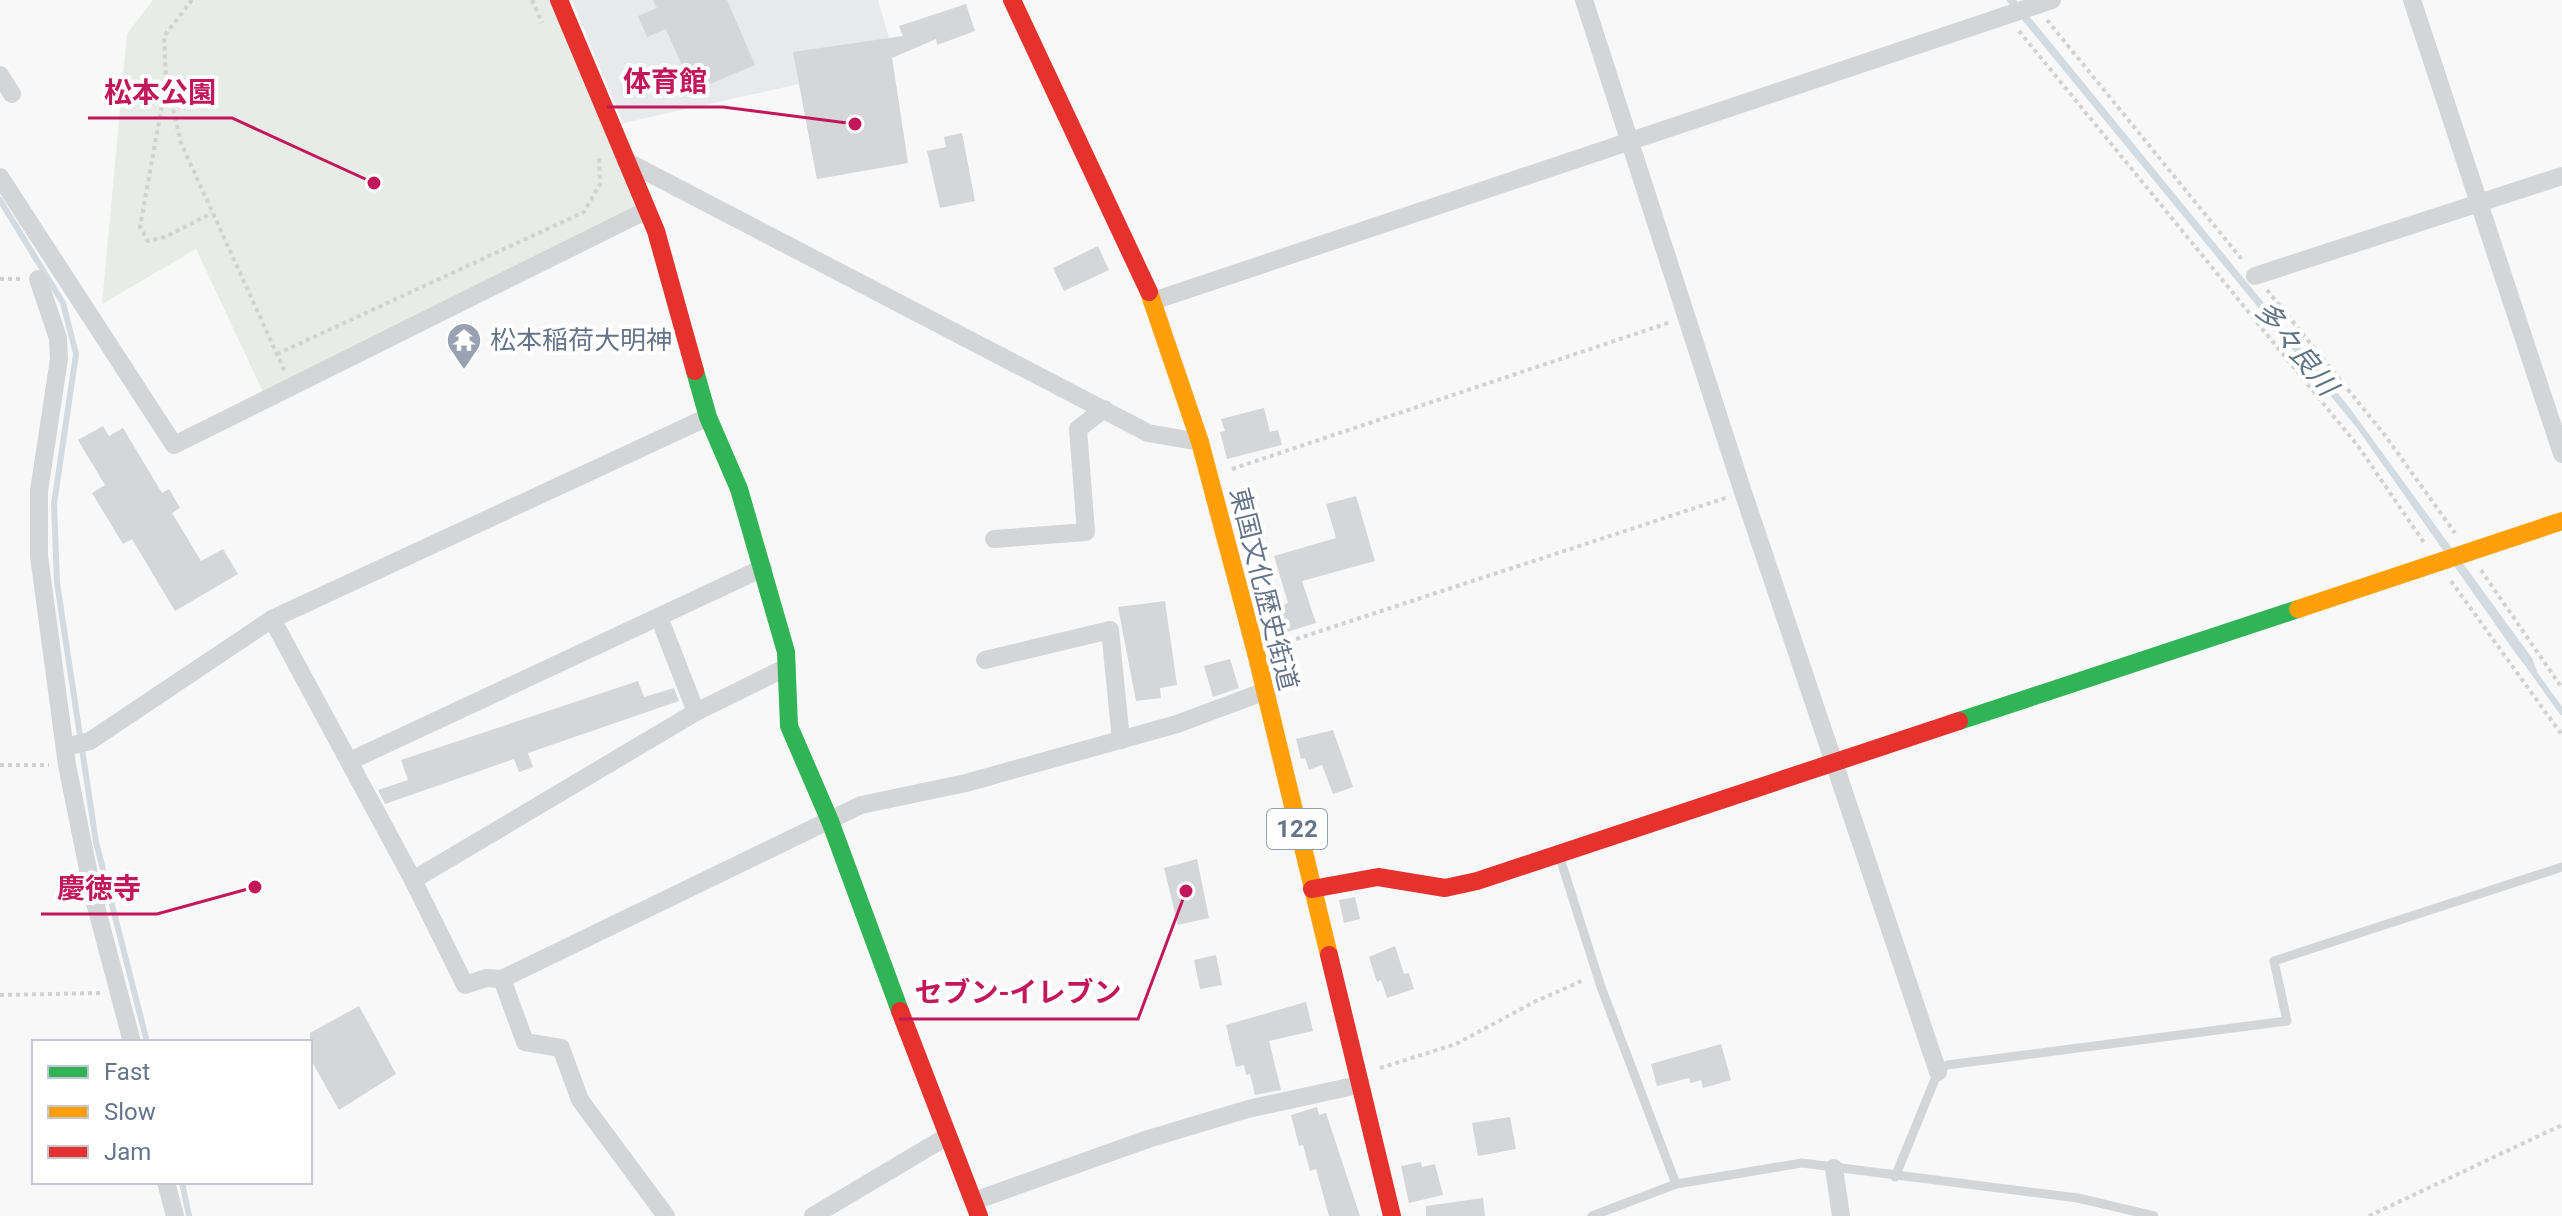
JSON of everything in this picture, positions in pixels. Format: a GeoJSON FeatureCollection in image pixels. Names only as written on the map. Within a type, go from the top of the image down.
{"type":"FeatureCollection","features":[{"type":"Feature","properties":{"kind":"main road"},"geometry":{"type":"LineString","coordinates":[[559,0],[647,210],[708,417],[739,489],[786,652],[789,726],[830,821],[946,1137],[976,1208]]}},
{"type":"Feature","properties":{"kind":"main road","name":"東国文化歴史街道"},"geometry":{"type":"LineString","coordinates":[[1012,0],[1153,301],[1200,442],[1256,653],[1356,1080],[1392,1216]]}},
{"type":"Feature","properties":{"kind":"main road"},"geometry":{"type":"LineString","coordinates":[[1312,889],[1378,877],[1445,888],[1559,855],[2562,521]]}},
{"type":"Feature","properties":{"kind":"street"},"geometry":{"type":"LineString","coordinates":[[1584,0],[1743,492],[1938,1072]]}},
{"type":"Feature","properties":{"kind":"street"},"geometry":{"type":"LineString","coordinates":[[1153,301],[2052,0]]}},
{"type":"Feature","properties":{"kind":"street"},"geometry":{"type":"LineString","coordinates":[[2412,0],[2562,454]]}},
{"type":"Feature","properties":{"kind":"street"},"geometry":{"type":"LineString","coordinates":[[0,75],[12,94]]}},
{"type":"Feature","properties":{"kind":"street"},"geometry":{"type":"LineString","coordinates":[[626,161],[1148,433],[1200,442]]}},
{"type":"Feature","properties":{"kind":"street"},"geometry":{"type":"LineString","coordinates":[[2255,276],[2562,176]]}},
{"type":"Feature","properties":{"kind":"street"},"geometry":{"type":"LineString","coordinates":[[0,177],[174,445],[647,210]]}},
{"type":"Feature","properties":{"kind":"street"},"geometry":{"type":"LineString","coordinates":[[38,279],[58,338],[59,359],[39,491],[39,556],[66,756],[94,899],[131,1040]]}},
{"type":"Feature","properties":{"kind":"street"},"geometry":{"type":"LineString","coordinates":[[994,539],[1086,532],[1078,429],[1104,409]]}},
{"type":"Feature","properties":{"kind":"street"},"geometry":{"type":"LineString","coordinates":[[66,756],[272,619],[708,417]]}},
{"type":"Feature","properties":{"kind":"street"},"geometry":{"type":"LineString","coordinates":[[350,761],[763,568]]}},
{"type":"Feature","properties":{"kind":"street"},"geometry":{"type":"LineString","coordinates":[[659,617],[696,712]]}},
{"type":"Feature","properties":{"kind":"street"},"geometry":{"type":"LineString","coordinates":[[272,619],[413,880],[465,985],[486,978],[502,979],[861,805],[966,783],[1121,740],[1177,724],[1263,692]]}},
{"type":"Feature","properties":{"kind":"street"},"geometry":{"type":"LineString","coordinates":[[985,660],[1110,630],[1121,740]]}},
{"type":"Feature","properties":{"kind":"street"},"geometry":{"type":"LineString","coordinates":[[413,880],[696,712],[787,667]]}},
{"type":"Feature","properties":{"kind":"street"},"geometry":{"type":"LineString","coordinates":[[502,979],[525,1042],[561,1048],[580,1100],[666,1216]]}},
{"type":"Feature","properties":{"kind":"street"},"geometry":{"type":"LineString","coordinates":[[976,1208],[1148,1139],[1356,1080]]}},
{"type":"Feature","properties":{"kind":"street"},"geometry":{"type":"LineString","coordinates":[[813,1216],[946,1137]]}},
{"type":"Feature","properties":{"kind":"street"},"geometry":{"type":"LineString","coordinates":[[1834,1168],[1841,1216]]}},
{"type":"Feature","properties":{"kind":"street"},"geometry":{"type":"LineString","coordinates":[[167,1184],[175,1216]]}},
{"type":"Feature","properties":{"kind":"lane"},"geometry":{"type":"LineString","coordinates":[[1559,855],[1599,979],[1676,1184]]}},
{"type":"Feature","properties":{"kind":"lane"},"geometry":{"type":"LineString","coordinates":[[1895,1177],[1938,1072],[1947,1065],[2287,1021],[2274,961],[2562,867]]}},
{"type":"Feature","properties":{"kind":"lane"},"geometry":{"type":"LineString","coordinates":[[1592,1216],[1676,1184],[1802,1163],[2078,1198],[2154,1216]]}},
{"type":"Feature","properties":{"kind":"path"},"geometry":{"type":"LineString","coordinates":[[192,0],[164,36],[166,79],[181,143],[289,382]]}},
{"type":"Feature","properties":{"kind":"path"},"geometry":{"type":"LineString","coordinates":[[532,0],[549,31]]}},
{"type":"Feature","properties":{"kind":"path"},"geometry":{"type":"LineString","coordinates":[[2005,14],[2358,446],[2562,735]]}},
{"type":"Feature","properties":{"kind":"path"},"geometry":{"type":"LineString","coordinates":[[166,79],[140,227],[148,241],[165,237],[212,213]]}},
{"type":"Feature","properties":{"kind":"path"},"geometry":{"type":"LineString","coordinates":[[277,354],[584,212],[600,184],[598,143]]}},
{"type":"Feature","properties":{"kind":"path"},"geometry":{"type":"LineString","coordinates":[[1209,477],[1688,316]]}},
{"type":"Feature","properties":{"kind":"path"},"geometry":{"type":"LineString","coordinates":[[1256,653],[1743,492]]}},
{"type":"Feature","properties":{"kind":"path"},"geometry":{"type":"LineString","coordinates":[[2469,552],[2562,688]]}},
{"type":"Feature","properties":{"kind":"path"},"geometry":{"type":"LineString","coordinates":[[0,765],[66,756]]}},
{"type":"Feature","properties":{"kind":"path"},"geometry":{"type":"LineString","coordinates":[[1356,1080],[1456,1044],[1576,981],[1599,979]]}},
{"type":"Feature","properties":{"kind":"path"},"geometry":{"type":"LineString","coordinates":[[0,995],[119,993]]}},
{"type":"Feature","properties":{"kind":"path"},"geometry":{"type":"LineString","coordinates":[[2369,1216],[2562,1125]]}},
{"type":"Feature","properties":{"kind":"shaded area"},"geometry":{"type":"Polygon","coordinates":[[[153,0],[559,0],[645,205],[264,394],[196,249],[102,304],[127,34],[153,0]]]}},
{"type":"Feature","properties":{"kind":"shaded area"},"geometry":{"type":"Polygon","coordinates":[[[572,0],[878,0],[889,38],[908,163],[817,179],[799,84],[623,123],[572,0]]]}},
{"type":"Feature","properties":{"kind":"water"},"geometry":{"type":"Polygon","coordinates":[[[2006,0],[2016,0],[2349,407],[2532,658],[2537,671],[2532,674],[2519,658],[2357,428],[2006,0]]]}},
{"type":"Feature","properties":{"kind":"building"},"geometry":{"type":"Polygon","coordinates":[[[653,0],[727,0],[755,65],[693,91],[666,29],[647,37],[638,16],[657,8],[653,0]]]}},
{"type":"Feature","properties":{"kind":"building"},"geometry":{"type":"Polygon","coordinates":[[[966,4],[975,31],[937,45],[936,39],[892,58],[908,163],[817,179],[793,52],[903,36],[899,26],[966,4]]]}},
{"type":"Feature","properties":{"kind":"building"},"geometry":{"type":"Polygon","coordinates":[[[962,133],[975,201],[940,208],[927,151],[946,147],[944,137],[962,133]]]}},
{"type":"Feature","properties":{"kind":"building"},"geometry":{"type":"Polygon","coordinates":[[[1098,246],[1109,270],[1064,291],[1053,268],[1098,246]]]}},
{"type":"Feature","properties":{"kind":"building"},"geometry":{"type":"Polygon","coordinates":[[[1264,408],[1270,432],[1278,430],[1282,445],[1227,459],[1220,432],[1225,431],[1221,419],[1264,408]]]}},
{"type":"Feature","properties":{"kind":"building"},"geometry":{"type":"Polygon","coordinates":[[[103,426],[109,436],[123,428],[162,493],[169,489],[180,508],[172,513],[201,561],[223,549],[238,574],[175,611],[132,539],[123,544],[92,493],[105,485],[78,440],[103,426]]]}},
{"type":"Feature","properties":{"kind":"building"},"geometry":{"type":"Polygon","coordinates":[[[1356,496],[1375,561],[1302,581],[1316,623],[1274,636],[1266,611],[1288,603],[1274,556],[1336,538],[1326,504],[1356,496]]]}},
{"type":"Feature","properties":{"kind":"building"},"geometry":{"type":"Polygon","coordinates":[[[1165,601],[1177,685],[1160,688],[1161,698],[1136,701],[1118,607],[1165,601]]]}},
{"type":"Feature","properties":{"kind":"building"},"geometry":{"type":"Polygon","coordinates":[[[1230,659],[1239,688],[1213,697],[1204,666],[1230,659]]]}},
{"type":"Feature","properties":{"kind":"building"},"geometry":{"type":"Polygon","coordinates":[[[638,681],[644,697],[674,688],[679,701],[528,753],[533,767],[519,772],[514,759],[385,804],[378,790],[408,780],[401,760],[638,681]]]}},
{"type":"Feature","properties":{"kind":"building"},"geometry":{"type":"Polygon","coordinates":[[[1333,730],[1353,787],[1333,794],[1322,765],[1309,770],[1305,758],[1301,759],[1296,739],[1333,730]]]}},
{"type":"Feature","properties":{"kind":"building"},"geometry":{"type":"Polygon","coordinates":[[[1197,859],[1209,918],[1178,925],[1164,868],[1197,859]]]}},
{"type":"Feature","properties":{"kind":"building"},"geometry":{"type":"Polygon","coordinates":[[[1355,897],[1360,919],[1344,923],[1339,900],[1355,897]]]}},
{"type":"Feature","properties":{"kind":"building"},"geometry":{"type":"Polygon","coordinates":[[[1395,946],[1404,974],[1409,973],[1414,989],[1387,998],[1381,980],[1377,982],[1369,957],[1395,946]]]}},
{"type":"Feature","properties":{"kind":"building"},"geometry":{"type":"Polygon","coordinates":[[[1216,955],[1222,985],[1200,989],[1194,960],[1216,955]]]}},
{"type":"Feature","properties":{"kind":"building"},"geometry":{"type":"Polygon","coordinates":[[[1306,1002],[1313,1031],[1269,1041],[1281,1090],[1255,1095],[1250,1074],[1246,1075],[1244,1065],[1236,1067],[1226,1025],[1306,1002]]]}},
{"type":"Feature","properties":{"kind":"building"},"geometry":{"type":"Polygon","coordinates":[[[359,1006],[396,1074],[339,1110],[312,1062],[310,1033],[359,1006]]]}},
{"type":"Feature","properties":{"kind":"building"},"geometry":{"type":"Polygon","coordinates":[[[1721,1044],[1731,1080],[1703,1088],[1701,1080],[1691,1083],[1689,1078],[1657,1086],[1651,1064],[1721,1044]]]}},
{"type":"Feature","properties":{"kind":"building"},"geometry":{"type":"Polygon","coordinates":[[[1317,1107],[1319,1115],[1326,1113],[1360,1216],[1329,1216],[1316,1169],[1310,1171],[1303,1145],[1299,1146],[1291,1115],[1317,1107]]]}},
{"type":"Feature","properties":{"kind":"building"},"geometry":{"type":"Polygon","coordinates":[[[1510,1117],[1516,1149],[1478,1156],[1472,1123],[1510,1117]]]}},
{"type":"Feature","properties":{"kind":"building"},"geometry":{"type":"Polygon","coordinates":[[[1421,1162],[1422,1167],[1435,1164],[1443,1195],[1409,1203],[1401,1166],[1421,1162]]]}},
{"type":"Feature","properties":{"kind":"building"},"geometry":{"type":"Polygon","coordinates":[[[1483,1198],[1485,1216],[1426,1216],[1426,1206],[1483,1198]]]}},
{"type":"Feature","properties":{"kind":"waterway"},"geometry":{"type":"LineString","coordinates":[[0,200],[63,303],[76,354],[54,504],[57,583],[96,842],[146,1040]]}},
{"type":"Feature","properties":{"kind":"waterway","name":"多々良川"},"geometry":{"type":"LineString","coordinates":[[2529,666],[2562,712]]}},
{"type":"Feature","properties":{"kind":"waterway"},"geometry":{"type":"LineString","coordinates":[[182,1184],[189,1216]]}},
{"type":"Feature","properties":{"kind":"traffic: fast"},"geometry":{"type":"LineString","coordinates":[[695,371],[708,417],[739,489],[786,652],[789,726],[830,821],[900,1011]]}},
{"type":"Feature","properties":{"kind":"traffic: fast"},"geometry":{"type":"LineString","coordinates":[[1959,721],[2298,609]]}},
{"type":"Feature","properties":{"kind":"traffic: slow"},"geometry":{"type":"LineString","coordinates":[[1149,292],[1200,442],[1256,653],[1329,955]]}},
{"type":"Feature","properties":{"kind":"traffic: slow"},"geometry":{"type":"LineString","coordinates":[[2298,609],[2562,521]]}},
{"type":"Feature","properties":{"kind":"traffic: jam"},"geometry":{"type":"LineString","coordinates":[[559,0],[656,231],[695,371]]}},
{"type":"Feature","properties":{"kind":"traffic: jam"},"geometry":{"type":"LineString","coordinates":[[1012,0],[1149,292]]}},
{"type":"Feature","properties":{"kind":"traffic: jam"},"geometry":{"type":"LineString","coordinates":[[1312,889],[1378,877],[1445,888],[1477,881],[1959,721]]}},
{"type":"Feature","properties":{"kind":"traffic: jam"},"geometry":{"type":"LineString","coordinates":[[1329,955],[1392,1216]]}},
{"type":"Feature","properties":{"kind":"traffic: jam"},"geometry":{"type":"LineString","coordinates":[[900,1011],[979,1216]]}},
{"type":"Feature","properties":{"kind":"place","name":"体育館"},"geometry":{"type":"Point","coordinates":[855,124]}},
{"type":"Feature","properties":{"kind":"place","name":"松本公園"},"geometry":{"type":"Point","coordinates":[374,183]}},
{"type":"Feature","properties":{"kind":"place","name":"松本稲荷大明神"},"geometry":{"type":"Point","coordinates":[464,371]}},
{"type":"Feature","properties":{"kind":"place","name":"慶徳寺"},"geometry":{"type":"Point","coordinates":[255,887]}},
{"type":"Feature","properties":{"kind":"place","name":"セブン-イレブン"},"geometry":{"type":"Point","coordinates":[1186,891]}}]}
